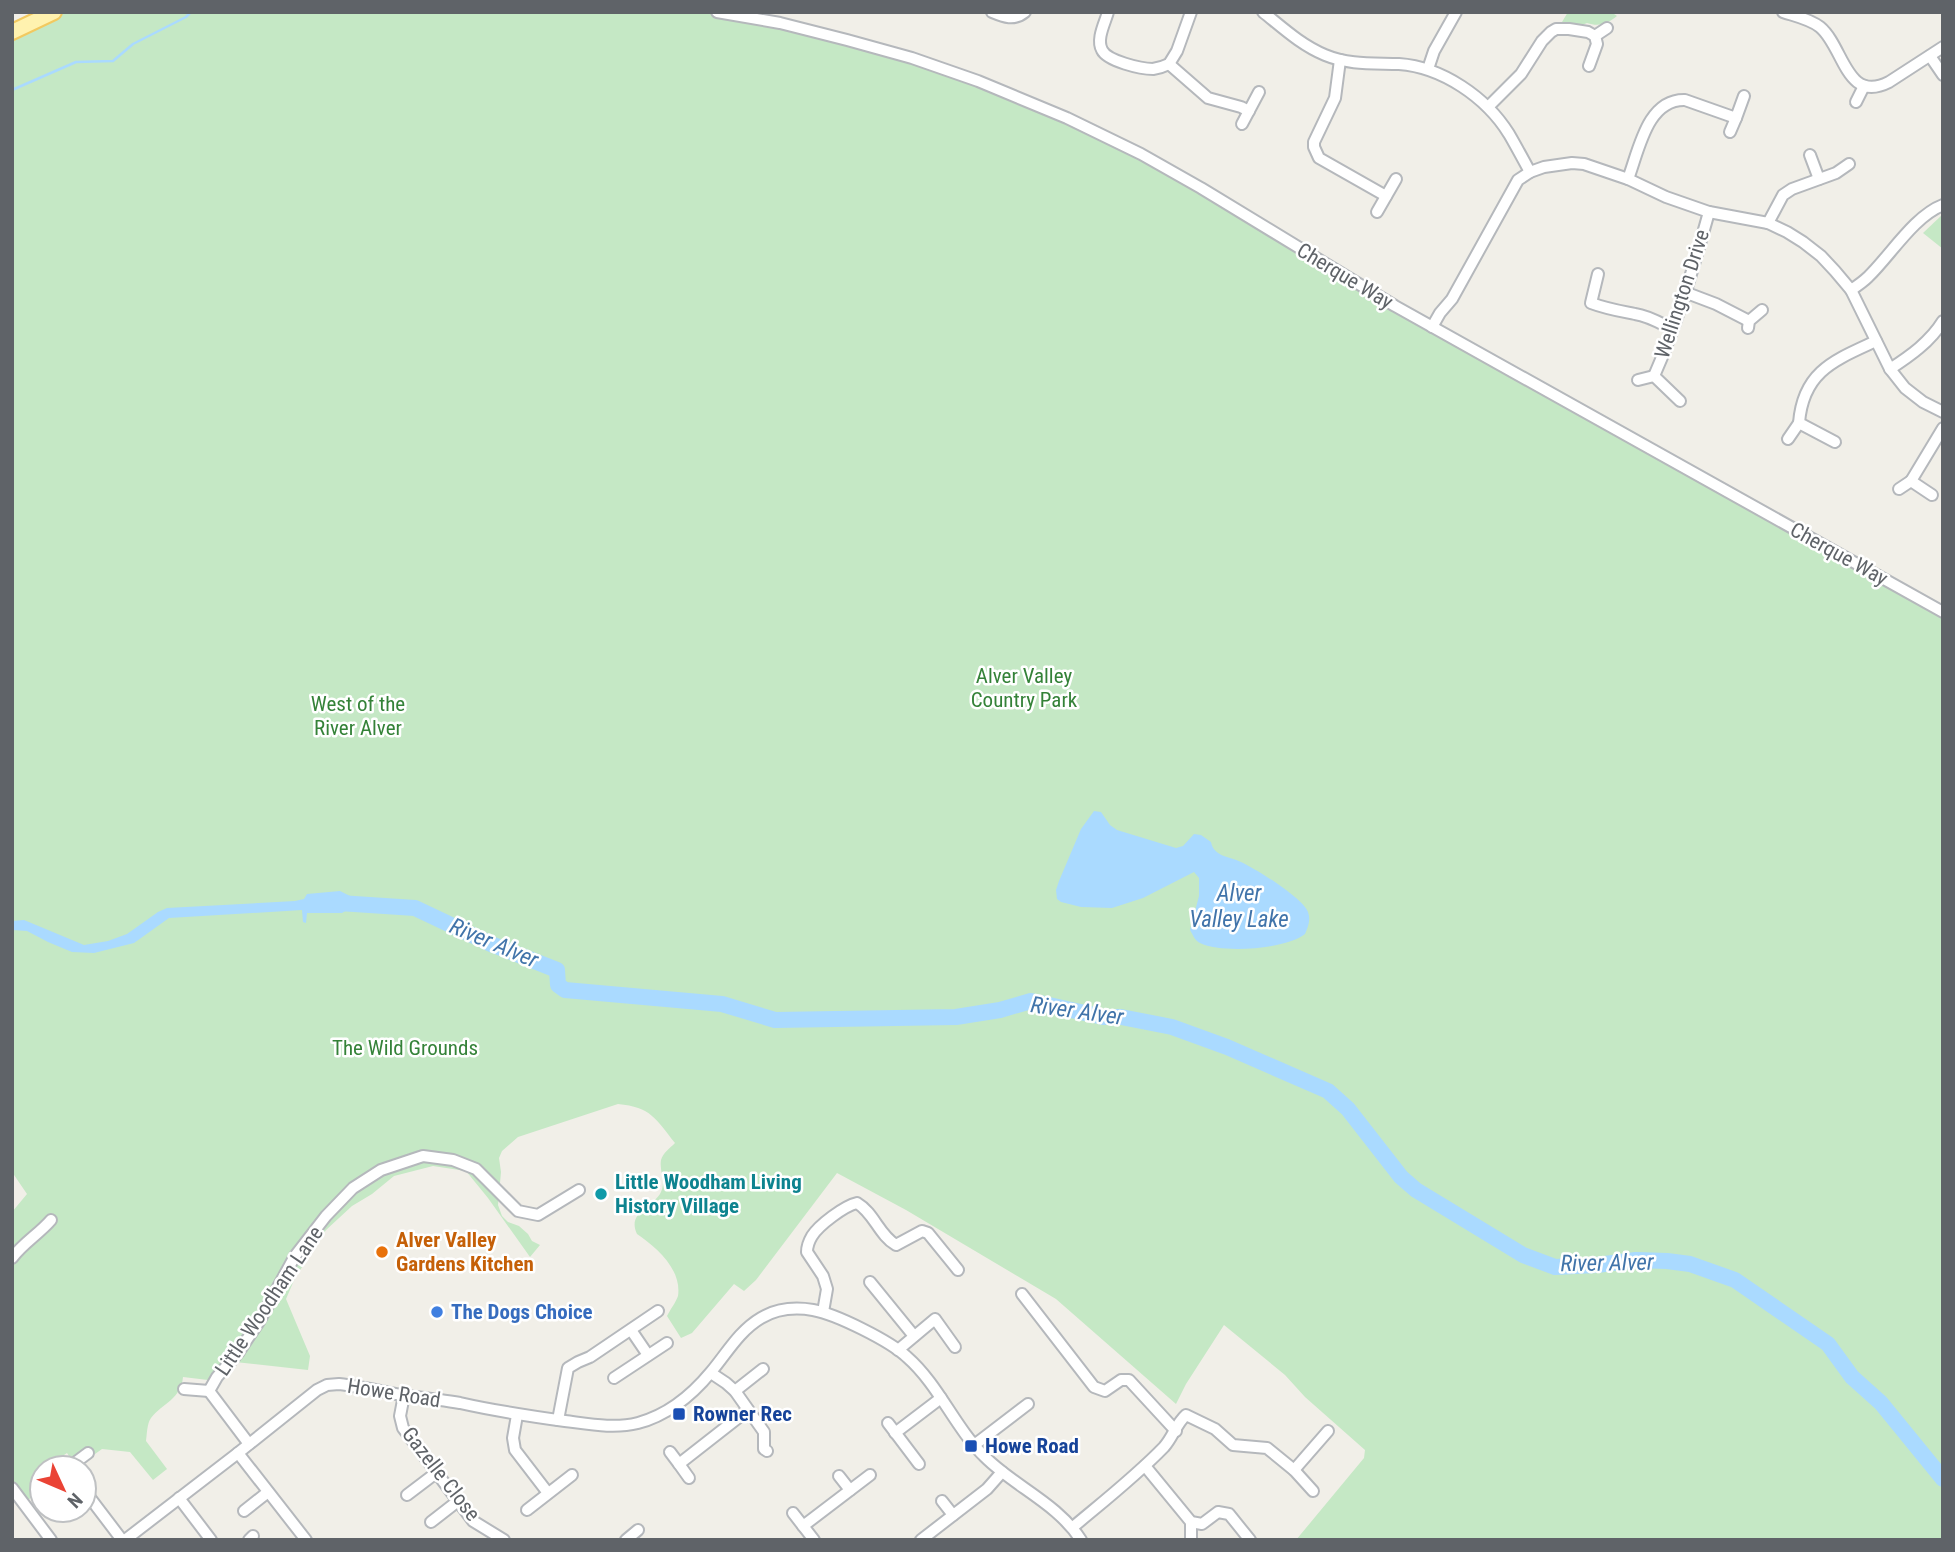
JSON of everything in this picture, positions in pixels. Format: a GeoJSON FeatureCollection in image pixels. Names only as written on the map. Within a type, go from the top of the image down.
{"type":"FeatureCollection","features":[{"type":"Feature","properties":{"kind":"main road"},"geometry":{"type":"LineString","coordinates":[[12,32],[54,12]]}},
{"type":"Feature","properties":{"kind":"street","name":"Cherque Way"},"geometry":{"type":"LineString","coordinates":[[717,12],[780,23],[912,58],[978,80],[1067,118],[1141,154],[1436,329],[1943,612]]}},
{"type":"Feature","properties":{"kind":"street"},"geometry":{"type":"LineString","coordinates":[[992,12],[1010,18],[1025,12]]}},
{"type":"Feature","properties":{"kind":"street"},"geometry":{"type":"LineString","coordinates":[[1108,12],[1100,42],[1101,48],[1108,57],[1143,68],[1169,65],[1191,12]]}},
{"type":"Feature","properties":{"kind":"street"},"geometry":{"type":"LineString","coordinates":[[1263,12],[1278,17],[1311,49],[1340,60],[1428,69],[1454,82],[1488,107],[1508,134],[1530,172]]}},
{"type":"Feature","properties":{"kind":"street"},"geometry":{"type":"LineString","coordinates":[[1428,69],[1434,51],[1456,12]]}},
{"type":"Feature","properties":{"kind":"street"},"geometry":{"type":"LineString","coordinates":[[1783,12],[1804,15],[1821,28],[1850,74],[1857,82],[1870,88],[1879,86],[1943,47]]}},
{"type":"Feature","properties":{"kind":"street"},"geometry":{"type":"LineString","coordinates":[[1488,107],[1521,74],[1542,41],[1556,29],[1588,32],[1595,36],[1597,44],[1589,66]]}},
{"type":"Feature","properties":{"kind":"street"},"geometry":{"type":"LineString","coordinates":[[1595,36],[1607,29]]}},
{"type":"Feature","properties":{"kind":"street"},"geometry":{"type":"LineString","coordinates":[[1930,55],[1943,75]]}},
{"type":"Feature","properties":{"kind":"street"},"geometry":{"type":"LineString","coordinates":[[1340,60],[1335,98],[1314,147],[1320,158],[1386,196]]}},
{"type":"Feature","properties":{"kind":"street"},"geometry":{"type":"LineString","coordinates":[[1169,65],[1208,98],[1249,111]]}},
{"type":"Feature","properties":{"kind":"street"},"geometry":{"type":"LineString","coordinates":[[1856,102],[1864,86]]}},
{"type":"Feature","properties":{"kind":"street"},"geometry":{"type":"LineString","coordinates":[[1242,124],[1259,92]]}},
{"type":"Feature","properties":{"kind":"street"},"geometry":{"type":"LineString","coordinates":[[1730,132],[1744,96]]}},
{"type":"Feature","properties":{"kind":"street"},"geometry":{"type":"LineString","coordinates":[[1628,179],[1651,118],[1665,103],[1685,100],[1736,118]]}},
{"type":"Feature","properties":{"kind":"street"},"geometry":{"type":"LineString","coordinates":[[1301,150],[1314,147]]}},
{"type":"Feature","properties":{"kind":"street"},"geometry":{"type":"LineString","coordinates":[[1810,155],[1819,178]]}},
{"type":"Feature","properties":{"kind":"street"},"geometry":{"type":"LineString","coordinates":[[1436,329],[1447,318],[1452,299],[1513,187],[1523,176],[1544,167],[1572,163],[1597,167],[1666,197],[1709,212],[1768,223],[1803,242],[1835,271],[1851,290],[1890,369],[1905,388],[1923,402],[1943,412]]}},
{"type":"Feature","properties":{"kind":"street"},"geometry":{"type":"LineString","coordinates":[[1768,223],[1783,195],[1836,173],[1849,164]]}},
{"type":"Feature","properties":{"kind":"street"},"geometry":{"type":"LineString","coordinates":[[1377,212],[1396,179]]}},
{"type":"Feature","properties":{"kind":"street"},"geometry":{"type":"LineString","coordinates":[[1851,290],[1867,279],[1930,212],[1943,205]]}},
{"type":"Feature","properties":{"kind":"street","name":"Wellington Drive"},"geometry":{"type":"LineString","coordinates":[[1654,376],[1687,293],[1709,212]]}},
{"type":"Feature","properties":{"kind":"street"},"geometry":{"type":"LineString","coordinates":[[1598,274],[1586,306],[1649,318],[1672,329]]}},
{"type":"Feature","properties":{"kind":"street"},"geometry":{"type":"LineString","coordinates":[[1687,293],[1716,304],[1748,325],[1762,310]]}},
{"type":"Feature","properties":{"kind":"street"},"geometry":{"type":"LineString","coordinates":[[1890,369],[1928,341],[1943,321]]}},
{"type":"Feature","properties":{"kind":"street"},"geometry":{"type":"LineString","coordinates":[[1788,439],[1799,423],[1805,394],[1819,373],[1838,358],[1876,341]]}},
{"type":"Feature","properties":{"kind":"street","name":"Wellington Drive"},"geometry":{"type":"LineString","coordinates":[[1638,380],[1654,376]]}},
{"type":"Feature","properties":{"kind":"street","name":"Wellington Drive"},"geometry":{"type":"LineString","coordinates":[[1654,376],[1680,401]]}},
{"type":"Feature","properties":{"kind":"street"},"geometry":{"type":"LineString","coordinates":[[1799,423],[1835,442]]}},
{"type":"Feature","properties":{"kind":"street"},"geometry":{"type":"LineString","coordinates":[[1899,489],[1912,481],[1943,428]]}},
{"type":"Feature","properties":{"kind":"street"},"geometry":{"type":"LineString","coordinates":[[1912,481],[1932,495]]}},
{"type":"Feature","properties":{"kind":"street","name":"Little Woodham Lane"},"geometry":{"type":"LineString","coordinates":[[209,1391],[261,1320],[295,1256],[310,1236],[353,1188],[381,1170],[423,1156],[453,1160],[476,1169],[518,1211],[538,1215],[579,1190]]}},
{"type":"Feature","properties":{"kind":"street"},"geometry":{"type":"LineString","coordinates":[[823,1312],[827,1289],[823,1276],[807,1252],[808,1244],[813,1234],[848,1205],[857,1203],[864,1208],[896,1245],[922,1231],[928,1233],[958,1270]]}},
{"type":"Feature","properties":{"kind":"street"},"geometry":{"type":"LineString","coordinates":[[12,1258],[20,1247],[41,1232],[51,1220]]}},
{"type":"Feature","properties":{"kind":"street"},"geometry":{"type":"LineString","coordinates":[[870,1282],[914,1336]]}},
{"type":"Feature","properties":{"kind":"street"},"geometry":{"type":"LineString","coordinates":[[1022,1294],[1094,1387],[1105,1391],[1121,1380],[1129,1380],[1176,1431]]}},
{"type":"Feature","properties":{"kind":"street","name":"Howe Road"},"geometry":{"type":"LineString","coordinates":[[123,1540],[327,1385],[340,1384],[517,1415],[621,1426],[659,1416],[673,1408],[711,1373],[746,1329],[777,1311],[792,1309],[823,1312],[876,1335],[907,1356],[941,1398],[973,1446],[1002,1472],[1047,1504],[1073,1527],[1081,1540]]}},
{"type":"Feature","properties":{"kind":"street"},"geometry":{"type":"LineString","coordinates":[[558,1420],[568,1368],[590,1357],[658,1311]]}},
{"type":"Feature","properties":{"kind":"street"},"geometry":{"type":"LineString","coordinates":[[898,1350],[935,1319],[956,1347]]}},
{"type":"Feature","properties":{"kind":"street"},"geometry":{"type":"LineString","coordinates":[[631,1330],[648,1355]]}},
{"type":"Feature","properties":{"kind":"street"},"geometry":{"type":"LineString","coordinates":[[614,1378],[667,1343]]}},
{"type":"Feature","properties":{"kind":"street"},"geometry":{"type":"LineString","coordinates":[[735,1391],[763,1369]]}},
{"type":"Feature","properties":{"kind":"street"},"geometry":{"type":"LineString","coordinates":[[711,1373],[735,1391],[764,1432],[764,1449],[767,1451]]}},
{"type":"Feature","properties":{"kind":"street","name":"Little Woodham Lane"},"geometry":{"type":"LineString","coordinates":[[184,1389],[209,1391],[249,1444]]}},
{"type":"Feature","properties":{"kind":"street","name":"Gazelle Close"},"geometry":{"type":"LineString","coordinates":[[404,1395],[400,1416],[402,1428],[473,1521],[503,1540]]}},
{"type":"Feature","properties":{"kind":"street"},"geometry":{"type":"LineString","coordinates":[[895,1433],[941,1398]]}},
{"type":"Feature","properties":{"kind":"street"},"geometry":{"type":"LineString","coordinates":[[973,1446],[1028,1404]]}},
{"type":"Feature","properties":{"kind":"street"},"geometry":{"type":"LineString","coordinates":[[679,1464],[748,1410]]}},
{"type":"Feature","properties":{"kind":"street"},"geometry":{"type":"LineString","coordinates":[[517,1415],[513,1438],[515,1450],[548,1493]]}},
{"type":"Feature","properties":{"kind":"street"},"geometry":{"type":"LineString","coordinates":[[1073,1527],[1145,1466],[1167,1444],[1180,1420],[1186,1415],[1215,1429],[1233,1445],[1267,1448],[1294,1470],[1313,1491]]}},
{"type":"Feature","properties":{"kind":"street"},"geometry":{"type":"LineString","coordinates":[[888,1423],[919,1464]]}},
{"type":"Feature","properties":{"kind":"street"},"geometry":{"type":"LineString","coordinates":[[1294,1470],[1328,1431]]}},
{"type":"Feature","properties":{"kind":"street"},"geometry":{"type":"LineString","coordinates":[[670,1452],[689,1478]]}},
{"type":"Feature","properties":{"kind":"street"},"geometry":{"type":"LineString","coordinates":[[238,1453],[306,1540]]}},
{"type":"Feature","properties":{"kind":"street"},"geometry":{"type":"LineString","coordinates":[[1145,1466],[1191,1522],[1191,1540]]}},
{"type":"Feature","properties":{"kind":"street"},"geometry":{"type":"LineString","coordinates":[[407,1494],[436,1472]]}},
{"type":"Feature","properties":{"kind":"street"},"geometry":{"type":"LineString","coordinates":[[921,1540],[988,1489],[1002,1472]]}},
{"type":"Feature","properties":{"kind":"street"},"geometry":{"type":"LineString","coordinates":[[527,1510],[572,1475]]}},
{"type":"Feature","properties":{"kind":"street"},"geometry":{"type":"LineString","coordinates":[[803,1526],[870,1475]]}},
{"type":"Feature","properties":{"kind":"street"},"geometry":{"type":"LineString","coordinates":[[839,1476],[850,1490]]}},
{"type":"Feature","properties":{"kind":"street"},"geometry":{"type":"LineString","coordinates":[[12,1489],[51,1540]]}},
{"type":"Feature","properties":{"kind":"street"},"geometry":{"type":"LineString","coordinates":[[244,1511],[268,1492]]}},
{"type":"Feature","properties":{"kind":"street"},"geometry":{"type":"LineString","coordinates":[[179,1499],[211,1540]]}},
{"type":"Feature","properties":{"kind":"street"},"geometry":{"type":"LineString","coordinates":[[431,1522],[458,1501]]}},
{"type":"Feature","properties":{"kind":"street"},"geometry":{"type":"LineString","coordinates":[[943,1501],[953,1515]]}},
{"type":"Feature","properties":{"kind":"street"},"geometry":{"type":"LineString","coordinates":[[98,1508],[123,1540]]}},
{"type":"Feature","properties":{"kind":"street"},"geometry":{"type":"LineString","coordinates":[[1191,1522],[1202,1524],[1218,1512],[1230,1514],[1250,1540]]}},
{"type":"Feature","properties":{"kind":"street"},"geometry":{"type":"LineString","coordinates":[[793,1513],[814,1540]]}},
{"type":"Feature","properties":{"kind":"street"},"geometry":{"type":"LineString","coordinates":[[626,1540],[638,1530]]}},
{"type":"Feature","properties":{"kind":"green space","name":"Alver Valley Country Park"},"geometry":{"type":"Polygon","coordinates":[[[65,12],[705,12],[912,58],[1067,118],[1201,188],[1395,306],[1943,612],[1943,1540],[1296,1540],[1364,1458],[1365,1450],[1305,1397],[1285,1375],[1224,1325],[1176,1404],[1056,1299],[906,1210],[837,1173],[756,1280],[744,1291],[734,1284],[692,1333],[681,1338],[667,1316],[678,1296],[676,1277],[666,1260],[637,1234],[635,1227],[635,1221],[641,1211],[660,1194],[663,1185],[661,1160],[675,1143],[646,1111],[618,1104],[518,1137],[502,1151],[499,1158],[501,1172],[498,1205],[502,1216],[508,1222],[519,1226],[532,1241],[540,1245],[530,1257],[466,1171],[433,1166],[394,1176],[352,1206],[326,1230],[295,1278],[286,1299],[310,1356],[308,1370],[226,1361],[208,1380],[183,1377],[179,1391],[151,1418],[147,1429],[146,1441],[167,1469],[153,1480],[130,1452],[102,1449],[95,1454],[89,1447],[78,1454],[28,1454],[28,1500],[12,1480],[12,1212],[27,1194],[12,1172],[12,37],[65,12]]]}},
{"type":"Feature","properties":{"kind":"green space"},"geometry":{"type":"Polygon","coordinates":[[[1568,12],[1611,12],[1617,16],[1603,24],[1582,25],[1562,22],[1568,12]]]}},
{"type":"Feature","properties":{"kind":"green space"},"geometry":{"type":"Polygon","coordinates":[[[1943,214],[1943,249],[1923,233],[1943,214]]]}},
{"type":"Feature","properties":{"kind":"water","name":"Alver Valley Lake"},"geometry":{"type":"Polygon","coordinates":[[[1094,811],[1101,812],[1117,830],[1176,848],[1183,846],[1194,834],[1201,835],[1211,842],[1215,851],[1257,871],[1298,899],[1309,915],[1305,934],[1284,943],[1254,948],[1223,948],[1198,942],[1190,930],[1199,896],[1199,878],[1194,872],[1143,898],[1112,908],[1081,907],[1061,902],[1057,899],[1056,890],[1059,881],[1081,829],[1094,811]]]}},
{"type":"Feature","properties":{"kind":"water"},"geometry":{"type":"Polygon","coordinates":[[[340,891],[358,900],[360,908],[342,913],[307,913],[306,923],[303,922],[302,910],[169,918],[134,943],[94,953],[72,952],[27,931],[12,930],[12,921],[24,920],[84,945],[127,934],[167,908],[295,901],[304,899],[307,894],[340,891]]]}},
{"type":"Feature","properties":{"kind":"waterway"},"geometry":{"type":"LineString","coordinates":[[12,90],[76,62],[113,61],[133,44],[191,12]]}},
{"type":"Feature","properties":{"kind":"waterway","name":"River Alver"},"geometry":{"type":"LineString","coordinates":[[339,903],[415,908],[491,944],[557,970],[558,985],[565,990],[722,1004],[775,1020],[956,1017],[1000,1010],[1031,1001],[1103,1017],[1121,1017],[1172,1027],[1227,1047],[1328,1091],[1348,1109],[1401,1177],[1416,1190],[1523,1255],[1555,1267],[1636,1260],[1667,1261],[1690,1264],[1735,1280],[1828,1344],[1852,1377],[1881,1403],[1943,1479]]}},
{"type":"Feature","properties":{"kind":"place","name":"Little Woodham Living History Village"},"geometry":{"type":"Point","coordinates":[601,1194]}},
{"type":"Feature","properties":{"kind":"place","name":"Alver Valley Gardens Kitchen"},"geometry":{"type":"Point","coordinates":[382,1252]}},
{"type":"Feature","properties":{"kind":"place","name":"The Dogs Choice"},"geometry":{"type":"Point","coordinates":[437,1312]}},
{"type":"Feature","properties":{"kind":"place","name":"Rowner Rec"},"geometry":{"type":"Point","coordinates":[679,1414]}},
{"type":"Feature","properties":{"kind":"place","name":"Howe Road"},"geometry":{"type":"Point","coordinates":[971,1446]}},
{"type":"Feature","properties":{"kind":"park label","name":"West of the River Alver"},"geometry":{"type":"Point","coordinates":[358,716]}},
{"type":"Feature","properties":{"kind":"park label","name":"The Wild Grounds"},"geometry":{"type":"Point","coordinates":[405,1048]}}]}
